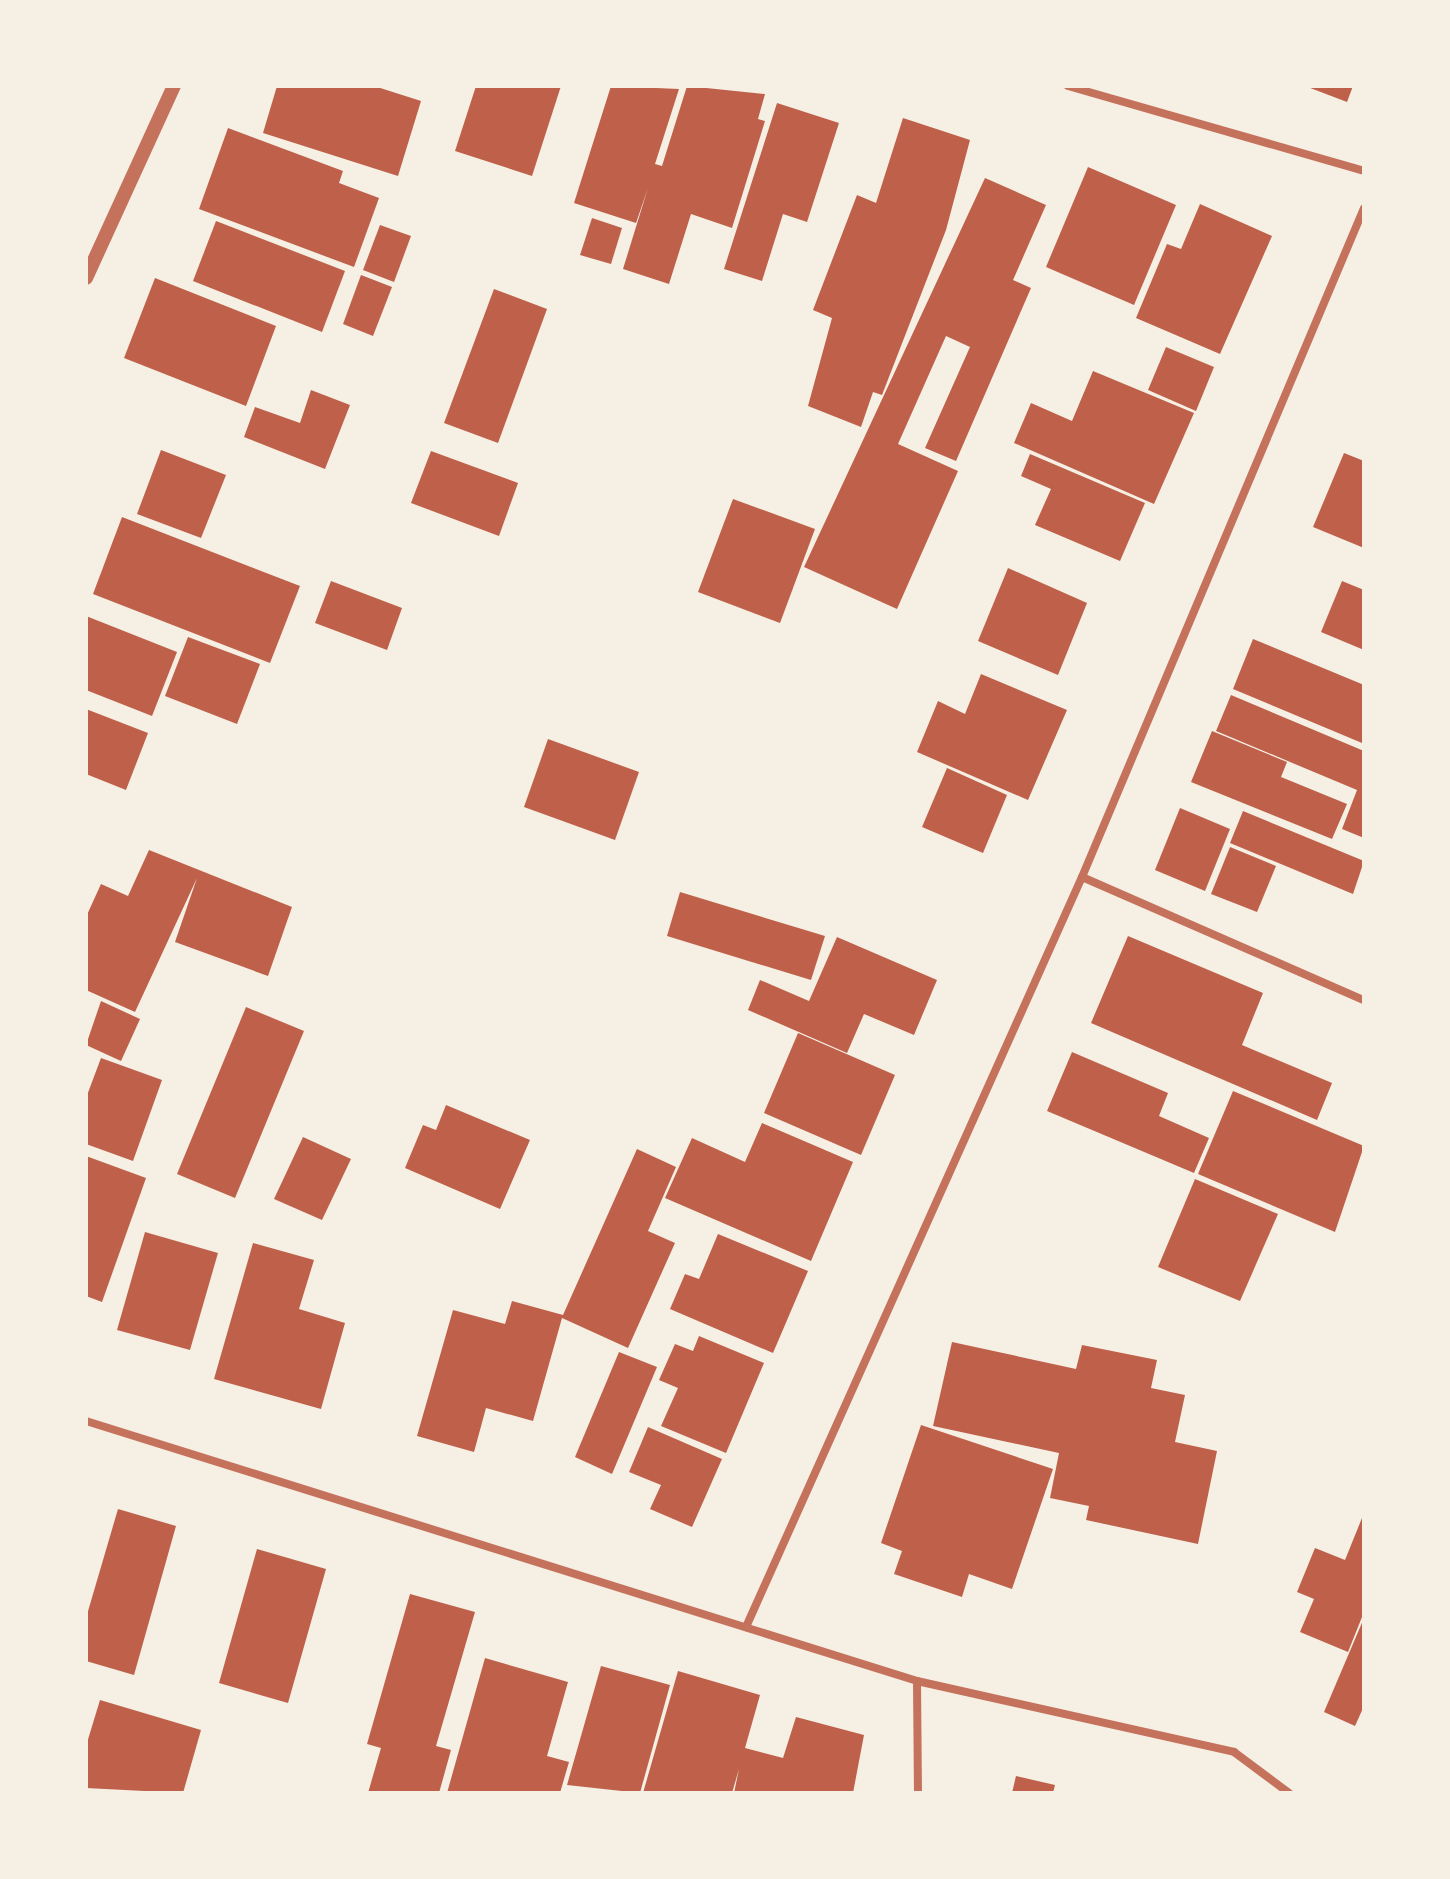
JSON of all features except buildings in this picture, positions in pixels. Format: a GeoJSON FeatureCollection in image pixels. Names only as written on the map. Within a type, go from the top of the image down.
{"type":"FeatureCollection","features":[{"type":"Feature","properties":{"kind":"street"},"geometry":{"type":"LineString","coordinates":[[86,278],[174,86]]}},
{"type":"Feature","properties":{"kind":"street"},"geometry":{"type":"LineString","coordinates":[[1068,86],[1364,171]]}},
{"type":"Feature","properties":{"kind":"street"},"geometry":{"type":"LineString","coordinates":[[746,1627],[1082,877],[1364,208]]}},
{"type":"Feature","properties":{"kind":"street"},"geometry":{"type":"LineString","coordinates":[[1082,877],[1364,1000]]}},
{"type":"Feature","properties":{"kind":"street"},"geometry":{"type":"LineString","coordinates":[[86,1421],[917,1681],[1234,1752],[1289,1793]]}},
{"type":"Feature","properties":{"kind":"street"},"geometry":{"type":"LineString","coordinates":[[917,1681],[918,1793]]}}]}
